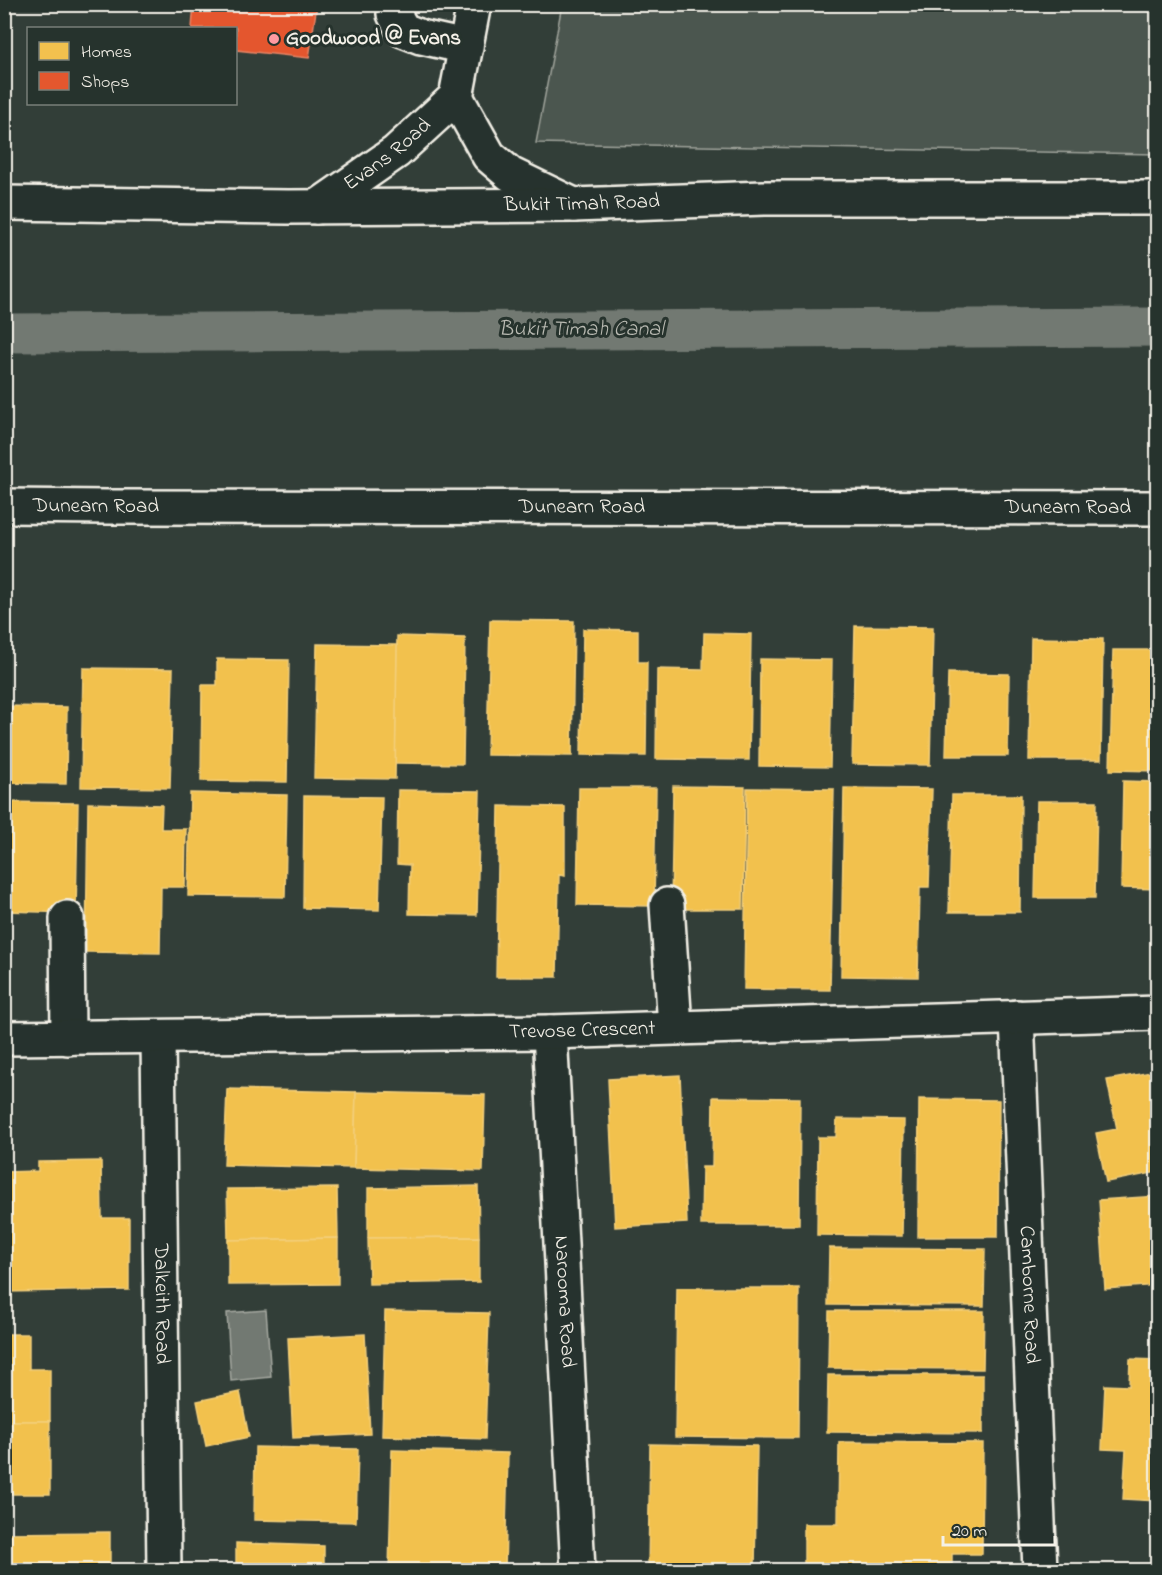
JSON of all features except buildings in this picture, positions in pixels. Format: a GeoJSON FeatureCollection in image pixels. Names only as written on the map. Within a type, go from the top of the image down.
{"type":"FeatureCollection","features":[{"type":"Feature","properties":{"kind":"main road"},"geometry":{"type":"LineString","coordinates":[[396,4],[394,14],[403,30],[466,47]]}},
{"type":"Feature","properties":{"kind":"main road"},"geometry":{"type":"LineString","coordinates":[[474,4],[456,97],[489,156],[510,174],[574,204]]}},
{"type":"Feature","properties":{"kind":"main road","name":"Evans Road"},"geometry":{"type":"LineString","coordinates":[[317,207],[396,152],[456,97]]}},
{"type":"Feature","properties":{"kind":"main road","name":"Bukit Timah Road"},"geometry":{"type":"LineString","coordinates":[[4,203],[317,207],[574,204],[764,198],[1158,198]]}},
{"type":"Feature","properties":{"kind":"main road","name":"Dunearn Road"},"geometry":{"type":"LineString","coordinates":[[4,506],[1158,508]]}},
{"type":"Feature","properties":{"kind":"main road"},"geometry":{"type":"LineString","coordinates":[[667,905],[675,1027]]}},
{"type":"Feature","properties":{"kind":"main road"},"geometry":{"type":"LineString","coordinates":[[67,918],[68,1038]]}},
{"type":"Feature","properties":{"kind":"main road","name":"Trevose Crescent"},"geometry":{"type":"LineString","coordinates":[[4,1038],[550,1032],[1158,1013]]}},
{"type":"Feature","properties":{"kind":"main road","name":"Camborne Road"},"geometry":{"type":"LineString","coordinates":[[1017,1017],[1040,1570]]}},
{"type":"Feature","properties":{"kind":"main road","name":"Narooma Road"},"geometry":{"type":"LineString","coordinates":[[550,1032],[578,1570]]}},
{"type":"Feature","properties":{"kind":"main road","name":"Dalkeith Road"},"geometry":{"type":"LineString","coordinates":[[158,1037],[164,1570]]}},
{"type":"Feature","properties":{"kind":"shaded area"},"geometry":{"type":"Polygon","coordinates":[[[562,5],[1157,5],[1157,154],[536,143],[562,5]]]}},
{"type":"Feature","properties":{"kind":"shaded area"},"geometry":{"type":"Polygon","coordinates":[[[266,1310],[271,1377],[231,1381],[227,1313],[266,1310]]]}},
{"type":"Feature","properties":{"kind":"waterway","name":"Bukit Timah Canal"},"geometry":{"type":"LineString","coordinates":[[4,333],[1158,327]]}},
{"type":"Feature","properties":{"kind":"place","name":"Goodwood @ Evans"},"geometry":{"type":"Point","coordinates":[274,39]}}]}
